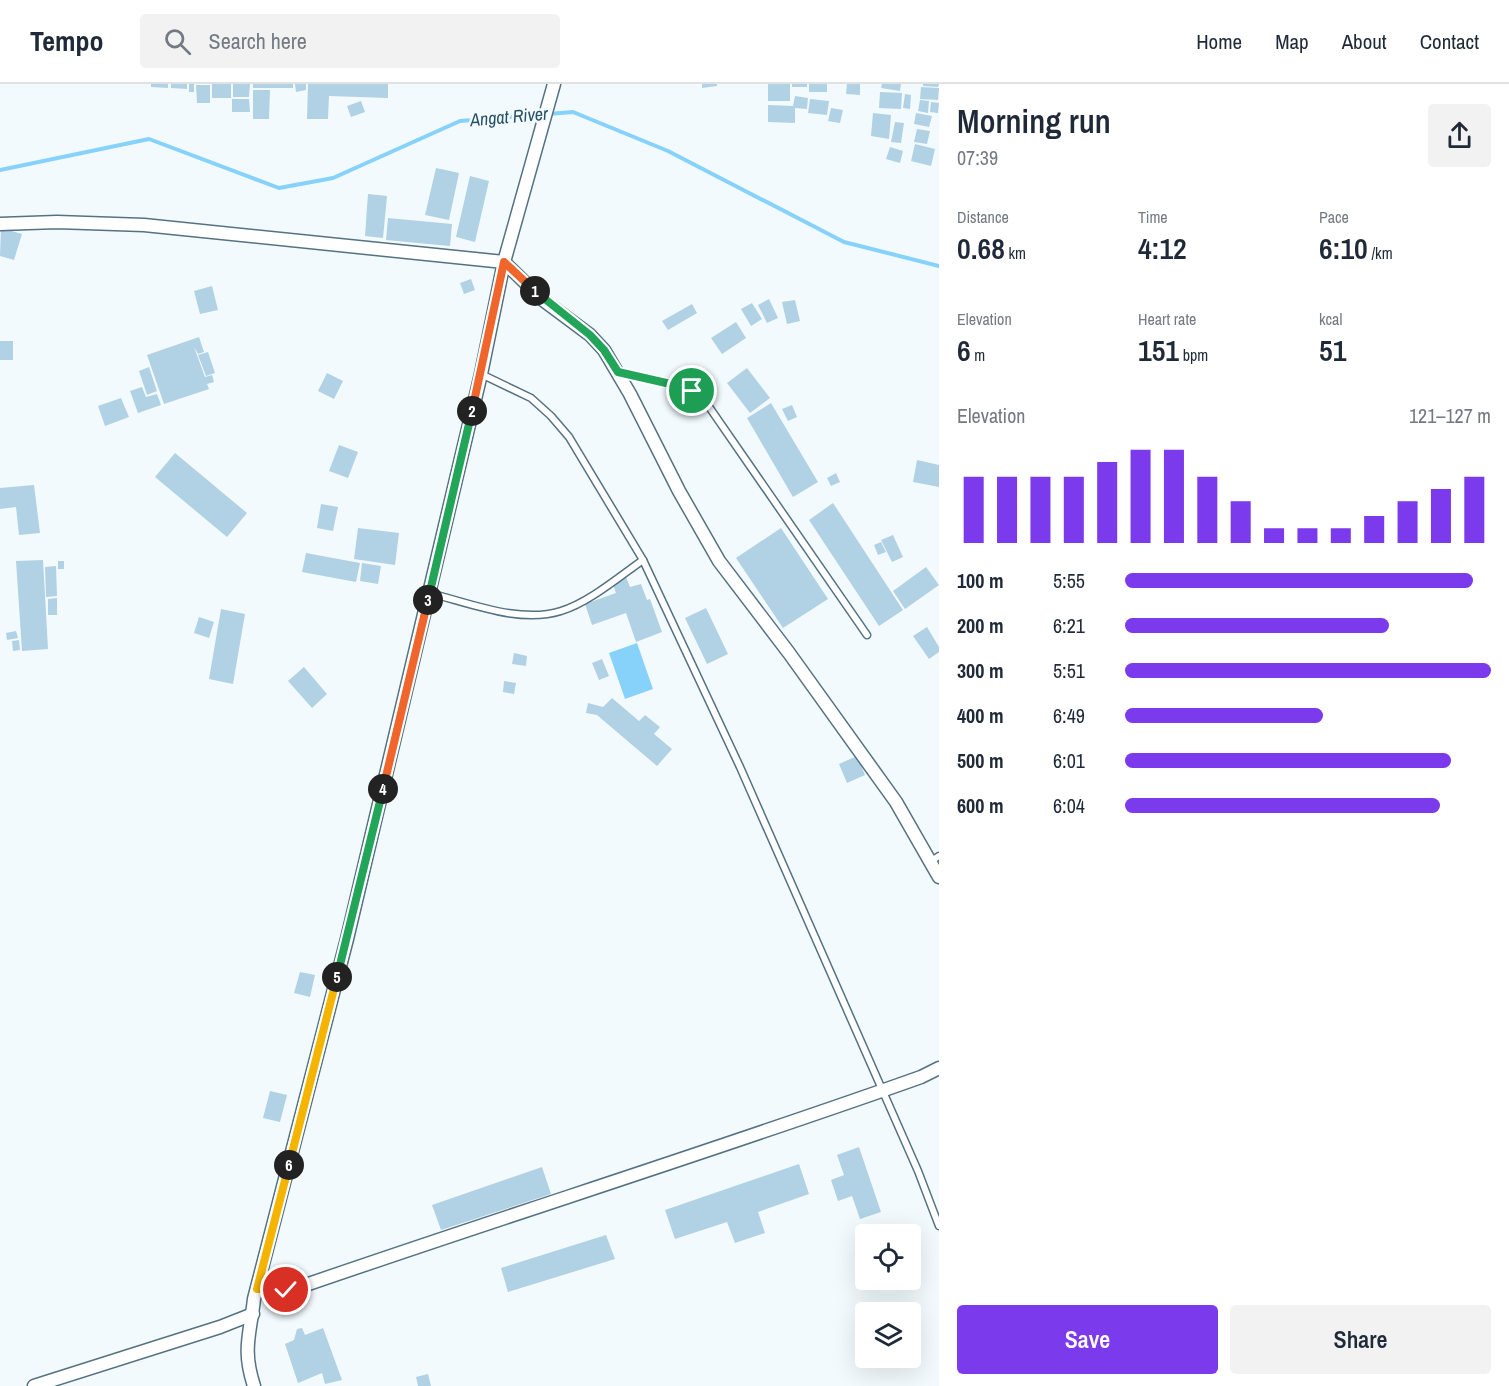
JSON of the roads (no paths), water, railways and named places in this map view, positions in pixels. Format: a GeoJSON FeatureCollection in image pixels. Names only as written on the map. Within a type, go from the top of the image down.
{"type":"FeatureCollection","features":[{"type":"Feature","properties":{"kind":"street"},"geometry":{"type":"LineString","coordinates":[[254,1386],[248,1368],[247,1340],[257,1289],[347,939],[481,374],[504,262],[554,84]]}},
{"type":"Feature","properties":{"kind":"street"},"geometry":{"type":"LineString","coordinates":[[0,224],[57,222],[144,225],[504,262],[543,300],[590,335],[604,350],[719,561],[789,653],[935,858],[939,877]]}},
{"type":"Feature","properties":{"kind":"street"},"geometry":{"type":"LineString","coordinates":[[257,1289],[275,1291],[294,1289],[764,1133],[921,1077],[939,1068]]}},
{"type":"Feature","properties":{"kind":"street"},"geometry":{"type":"LineString","coordinates":[[34,1386],[220,1328],[253,1314]]}},
{"type":"Feature","properties":{"kind":"lane"},"geometry":{"type":"LineString","coordinates":[[618,372],[675,385],[692,391],[705,401],[867,635]]}},
{"type":"Feature","properties":{"kind":"lane"},"geometry":{"type":"LineString","coordinates":[[481,374],[531,398],[557,423],[569,437],[643,560],[740,767],[918,1171],[939,1226]]}},
{"type":"Feature","properties":{"kind":"lane"},"geometry":{"type":"LineString","coordinates":[[429,593],[496,610],[541,615],[562,611],[585,600],[643,560]]}},
{"type":"Feature","properties":{"kind":"water"},"geometry":{"type":"Polygon","coordinates":[[[637,643],[653,689],[625,699],[609,653],[637,643]]]}},
{"type":"Feature","properties":{"kind":"waterway","name":"Angat River"},"geometry":{"type":"LineString","coordinates":[[0,170],[149,139],[279,188],[333,178],[460,121],[573,112],[668,151],[844,242],[939,266]]}}]}
